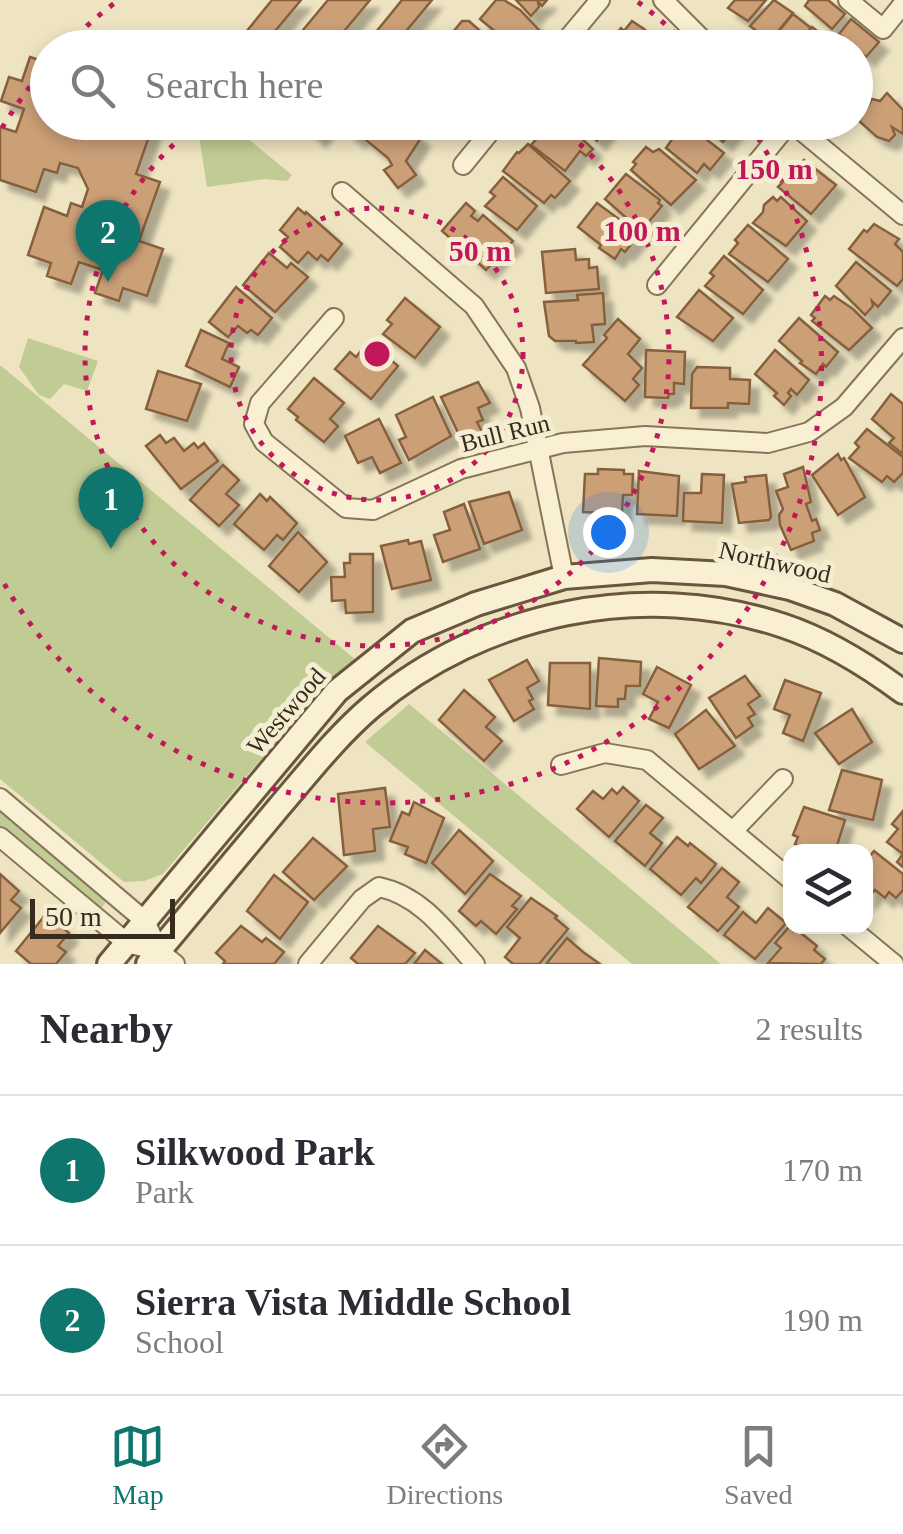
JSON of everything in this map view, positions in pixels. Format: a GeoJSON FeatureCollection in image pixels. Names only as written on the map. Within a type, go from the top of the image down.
{"type":"FeatureCollection","features":[{"type":"Feature","properties":{"kind":"street"},"geometry":{"type":"LineString","coordinates":[[575,30],[600,0]]}},
{"type":"Feature","properties":{"kind":"street"},"geometry":{"type":"LineString","coordinates":[[662,0],[693,30]]}},
{"type":"Feature","properties":{"kind":"street"},"geometry":{"type":"LineString","coordinates":[[848,0],[883,28],[903,4]]}},
{"type":"Feature","properties":{"kind":"street"},"geometry":{"type":"LineString","coordinates":[[463,165],[483,140]]}},
{"type":"Feature","properties":{"kind":"street"},"geometry":{"type":"LineString","coordinates":[[657,285],[776,140]]}},
{"type":"Feature","properties":{"kind":"street"},"geometry":{"type":"LineString","coordinates":[[813,140],[903,215]]}},
{"type":"Feature","properties":{"kind":"street"},"geometry":{"type":"LineString","coordinates":[[342,192],[474,306],[516,368],[530,408],[564,577]]}},
{"type":"Feature","properties":{"kind":"street","name":"Bull Run"},"geometry":{"type":"LineString","coordinates":[[334,318],[260,403],[254,424],[264,442],[346,508],[374,510],[460,469],[539,448],[645,436],[768,443],[809,432],[844,406],[903,338]]}},
{"type":"Feature","properties":{"kind":"street","name":"Northwood"},"geometry":{"type":"LineString","coordinates":[[564,577],[652,570],[726,574],[790,588],[836,604],[903,641]]}},
{"type":"Feature","properties":{"kind":"street","name":"Westwood"},"geometry":{"type":"LineString","coordinates":[[109,964],[337,691],[412,631],[476,604],[564,577]]}},
{"type":"Feature","properties":{"kind":"street"},"geometry":{"type":"LineString","coordinates":[[161,960],[324,754],[371,707],[416,672],[526,622],[574,610],[683,606],[768,622],[833,647],[903,692]]}},
{"type":"Feature","properties":{"kind":"street"},"geometry":{"type":"LineString","coordinates":[[561,765],[605,754],[648,760],[783,873]]}},
{"type":"Feature","properties":{"kind":"street"},"geometry":{"type":"LineString","coordinates":[[734,832],[784,779]]}},
{"type":"Feature","properties":{"kind":"street"},"geometry":{"type":"LineString","coordinates":[[0,798],[145,921],[161,960]]}},
{"type":"Feature","properties":{"kind":"street"},"geometry":{"type":"LineString","coordinates":[[0,837],[126,943],[161,960]]}},
{"type":"Feature","properties":{"kind":"street"},"geometry":{"type":"LineString","coordinates":[[308,964],[362,899],[380,888],[402,892],[420,904],[476,964]]}},
{"type":"Feature","properties":{"kind":"street"},"geometry":{"type":"LineString","coordinates":[[858,934],[894,964],[903,953]]}},
{"type":"Feature","properties":{"kind":"green space"},"geometry":{"type":"Polygon","coordinates":[[[200,140],[250,140],[292,175],[287,181],[265,179],[207,187],[200,140]]]}},
{"type":"Feature","properties":{"kind":"green space"},"geometry":{"type":"Polygon","coordinates":[[[28,338],[98,361],[87,391],[64,384],[50,399],[39,395],[19,367],[28,338]]]}},
{"type":"Feature","properties":{"kind":"green space"},"geometry":{"type":"Polygon","coordinates":[[[0,365],[356,660],[310,702],[163,874],[144,881],[124,882],[0,779],[0,365]]]}},
{"type":"Feature","properties":{"kind":"green space"},"geometry":{"type":"Polygon","coordinates":[[[409,704],[721,964],[632,964],[365,742],[409,704]]]}},
{"type":"Feature","properties":{"kind":"green space"},"geometry":{"type":"Polygon","coordinates":[[[0,809],[104,896],[105,904],[95,907],[0,827],[0,809]]]}},
{"type":"Feature","properties":{"kind":"building"},"geometry":{"type":"Polygon","coordinates":[[[272,0],[301,0],[276,30],[248,30],[272,0]]]}},
{"type":"Feature","properties":{"kind":"building"},"geometry":{"type":"Polygon","coordinates":[[[328,0],[370,0],[345,30],[303,30],[328,0]]]}},
{"type":"Feature","properties":{"kind":"building"},"geometry":{"type":"Polygon","coordinates":[[[402,0],[432,0],[407,30],[378,30],[402,0]]]}},
{"type":"Feature","properties":{"kind":"building"},"geometry":{"type":"Polygon","coordinates":[[[496,0],[504,0],[539,30],[493,30],[480,19],[496,0]]]}},
{"type":"Feature","properties":{"kind":"building"},"geometry":{"type":"Polygon","coordinates":[[[516,0],[547,0],[542,6],[538,2],[539,7],[531,16],[516,0]]]}},
{"type":"Feature","properties":{"kind":"building"},"geometry":{"type":"Polygon","coordinates":[[[735,0],[766,0],[748,21],[728,8],[735,0]]]}},
{"type":"Feature","properties":{"kind":"building"},"geometry":{"type":"Polygon","coordinates":[[[774,0],[793,13],[779,30],[755,30],[750,26],[774,0]]]}},
{"type":"Feature","properties":{"kind":"building"},"geometry":{"type":"Polygon","coordinates":[[[809,0],[828,0],[845,14],[832,29],[805,6],[809,0]]]}},
{"type":"Feature","properties":{"kind":"building"},"geometry":{"type":"Polygon","coordinates":[[[793,14],[811,28],[809,30],[780,30],[793,14]]]}},
{"type":"Feature","properties":{"kind":"building"},"geometry":{"type":"Polygon","coordinates":[[[851,19],[864,30],[842,30],[851,19]]]}},
{"type":"Feature","properties":{"kind":"building"},"geometry":{"type":"Polygon","coordinates":[[[462,21],[469,21],[479,30],[455,30],[462,21]]]}},
{"type":"Feature","properties":{"kind":"building"},"geometry":{"type":"Polygon","coordinates":[[[632,21],[645,30],[625,30],[632,21]]]}},
{"type":"Feature","properties":{"kind":"building"},"geometry":{"type":"Polygon","coordinates":[[[30,57],[30,140],[148,140],[136,174],[160,182],[139,241],[163,249],[147,296],[123,288],[119,301],[95,293],[103,270],[79,262],[71,284],[47,276],[51,263],[28,255],[44,207],[67,216],[71,203],[82,207],[88,189],[78,168],[60,163],[57,173],[44,169],[36,192],[0,180],[0,127],[16,132],[24,109],[1,101],[9,77],[22,81],[30,57]]]}},
{"type":"Feature","properties":{"kind":"building"},"geometry":{"type":"Polygon","coordinates":[[[887,93],[903,110],[903,134],[892,127],[895,135],[889,141],[873,133],[873,99],[880,101],[887,93]]]}},
{"type":"Feature","properties":{"kind":"building"},"geometry":{"type":"Polygon","coordinates":[[[366,140],[420,140],[406,161],[416,175],[398,188],[384,170],[392,165],[366,140]]]}},
{"type":"Feature","properties":{"kind":"building"},"geometry":{"type":"Polygon","coordinates":[[[535,140],[583,140],[593,149],[586,156],[580,151],[565,171],[531,145],[535,140]]]}},
{"type":"Feature","properties":{"kind":"building"},"geometry":{"type":"Polygon","coordinates":[[[672,140],[707,140],[724,153],[710,170],[704,164],[697,173],[666,148],[672,140]]]}},
{"type":"Feature","properties":{"kind":"building"},"geometry":{"type":"Polygon","coordinates":[[[528,144],[570,181],[555,198],[551,195],[544,203],[503,171],[528,144]]]}},
{"type":"Feature","properties":{"kind":"building"},"geometry":{"type":"Polygon","coordinates":[[[646,147],[653,152],[659,149],[696,180],[671,205],[631,170],[646,147]]]}},
{"type":"Feature","properties":{"kind":"building"},"geometry":{"type":"Polygon","coordinates":[[[804,160],[836,185],[811,214],[778,187],[804,160]]]}},
{"type":"Feature","properties":{"kind":"building"},"geometry":{"type":"Polygon","coordinates":[[[626,174],[660,200],[662,206],[641,231],[605,199],[626,174]]]}},
{"type":"Feature","properties":{"kind":"building"},"geometry":{"type":"Polygon","coordinates":[[[503,177],[537,206],[517,230],[485,206],[495,196],[490,192],[503,177]]]}},
{"type":"Feature","properties":{"kind":"building"},"geometry":{"type":"Polygon","coordinates":[[[773,197],[777,201],[781,197],[807,221],[786,246],[753,223],[773,197]]]}},
{"type":"Feature","properties":{"kind":"building"},"geometry":{"type":"Polygon","coordinates":[[[466,203],[475,211],[471,216],[478,221],[483,215],[513,241],[486,270],[442,231],[466,203]]]}},
{"type":"Feature","properties":{"kind":"building"},"geometry":{"type":"Polygon","coordinates":[[[597,203],[637,237],[615,259],[578,227],[597,203]]]}},
{"type":"Feature","properties":{"kind":"building"},"geometry":{"type":"Polygon","coordinates":[[[298,208],[342,244],[328,261],[321,255],[317,260],[308,252],[298,263],[280,247],[288,237],[280,230],[298,208]]]}},
{"type":"Feature","properties":{"kind":"building"},"geometry":{"type":"Polygon","coordinates":[[[874,224],[899,239],[895,244],[903,252],[903,279],[897,286],[849,249],[874,224]]]}},
{"type":"Feature","properties":{"kind":"building"},"geometry":{"type":"Polygon","coordinates":[[[748,225],[788,259],[768,282],[729,254],[748,225]]]}},
{"type":"Feature","properties":{"kind":"building"},"geometry":{"type":"Polygon","coordinates":[[[575,249],[576,260],[589,259],[589,268],[597,267],[599,289],[546,293],[542,252],[575,249]]]}},
{"type":"Feature","properties":{"kind":"building"},"geometry":{"type":"Polygon","coordinates":[[[269,253],[287,268],[291,263],[308,277],[275,312],[243,285],[269,253]]]}},
{"type":"Feature","properties":{"kind":"building"},"geometry":{"type":"Polygon","coordinates":[[[724,256],[763,290],[743,314],[705,286],[724,256]]]}},
{"type":"Feature","properties":{"kind":"building"},"geometry":{"type":"Polygon","coordinates":[[[856,262],[891,291],[878,307],[872,301],[873,306],[865,315],[836,286],[856,262]]]}},
{"type":"Feature","properties":{"kind":"building"},"geometry":{"type":"Polygon","coordinates":[[[236,287],[272,318],[258,335],[238,326],[228,337],[209,322],[236,287]]]}},
{"type":"Feature","properties":{"kind":"building"},"geometry":{"type":"Polygon","coordinates":[[[699,290],[733,318],[713,341],[677,317],[699,290]]]}},
{"type":"Feature","properties":{"kind":"building"},"geometry":{"type":"Polygon","coordinates":[[[603,293],[605,324],[592,325],[594,342],[555,341],[549,336],[544,302],[578,300],[577,295],[603,293]]]}},
{"type":"Feature","properties":{"kind":"building"},"geometry":{"type":"Polygon","coordinates":[[[825,296],[830,300],[834,296],[872,328],[849,350],[812,321],[815,318],[811,315],[825,296]]]}},
{"type":"Feature","properties":{"kind":"building"},"geometry":{"type":"Polygon","coordinates":[[[405,298],[440,327],[415,358],[383,334],[392,324],[387,320],[405,298]]]}},
{"type":"Feature","properties":{"kind":"building"},"geometry":{"type":"Polygon","coordinates":[[[799,318],[838,352],[816,374],[779,341],[799,318]]]}},
{"type":"Feature","properties":{"kind":"building"},"geometry":{"type":"Polygon","coordinates":[[[618,319],[640,339],[628,354],[642,368],[633,379],[639,385],[625,401],[583,365],[618,319]]]}},
{"type":"Feature","properties":{"kind":"building"},"geometry":{"type":"Polygon","coordinates":[[[201,330],[229,343],[222,359],[239,367],[230,387],[186,366],[201,330]]]}},
{"type":"Feature","properties":{"kind":"building"},"geometry":{"type":"Polygon","coordinates":[[[379,350],[398,366],[371,399],[335,369],[350,352],[356,357],[360,352],[370,361],[379,350]]]}},
{"type":"Feature","properties":{"kind":"building"},"geometry":{"type":"Polygon","coordinates":[[[646,350],[685,352],[684,384],[674,383],[674,394],[668,398],[645,397],[646,350]]]}},
{"type":"Feature","properties":{"kind":"building"},"geometry":{"type":"Polygon","coordinates":[[[775,350],[809,380],[797,395],[791,389],[784,405],[774,396],[777,393],[755,374],[775,350]]]}},
{"type":"Feature","properties":{"kind":"building"},"geometry":{"type":"Polygon","coordinates":[[[697,367],[730,368],[730,379],[750,380],[749,404],[691,408],[692,374],[697,367]]]}},
{"type":"Feature","properties":{"kind":"building"},"geometry":{"type":"Polygon","coordinates":[[[158,371],[201,384],[187,421],[146,409],[158,371]]]}},
{"type":"Feature","properties":{"kind":"building"},"geometry":{"type":"Polygon","coordinates":[[[314,378],[344,403],[330,419],[338,426],[324,442],[288,409],[314,378]]]}},
{"type":"Feature","properties":{"kind":"building"},"geometry":{"type":"Polygon","coordinates":[[[478,382],[490,403],[478,408],[483,420],[477,422],[482,432],[462,441],[441,397],[478,382]]]}},
{"type":"Feature","properties":{"kind":"building"},"geometry":{"type":"Polygon","coordinates":[[[891,394],[903,404],[903,454],[889,443],[894,438],[872,419],[891,394]]]}},
{"type":"Feature","properties":{"kind":"building"},"geometry":{"type":"Polygon","coordinates":[[[433,397],[451,436],[409,460],[399,440],[406,437],[396,415],[433,397]]]}},
{"type":"Feature","properties":{"kind":"building"},"geometry":{"type":"Polygon","coordinates":[[[379,419],[401,463],[380,473],[372,457],[358,463],[345,436],[379,419]]]}},
{"type":"Feature","properties":{"kind":"building"},"geometry":{"type":"Polygon","coordinates":[[[867,429],[903,457],[903,473],[894,482],[887,476],[882,482],[849,458],[867,429]]]}},
{"type":"Feature","properties":{"kind":"building"},"geometry":{"type":"Polygon","coordinates":[[[160,435],[166,443],[174,438],[184,451],[194,443],[198,448],[204,443],[218,461],[181,489],[146,446],[160,435]]]}},
{"type":"Feature","properties":{"kind":"building"},"geometry":{"type":"Polygon","coordinates":[[[838,454],[865,497],[838,515],[812,475],[838,454]]]}},
{"type":"Feature","properties":{"kind":"building"},"geometry":{"type":"Polygon","coordinates":[[[223,465],[239,480],[226,494],[239,505],[219,526],[190,500],[223,465]]]}},
{"type":"Feature","properties":{"kind":"building"},"geometry":{"type":"Polygon","coordinates":[[[803,467],[811,502],[806,504],[820,530],[812,533],[814,541],[791,550],[780,525],[783,509],[776,491],[788,487],[784,474],[803,467]]]}},
{"type":"Feature","properties":{"kind":"building"},"geometry":{"type":"Polygon","coordinates":[[[598,469],[633,474],[632,495],[623,495],[622,514],[583,512],[585,474],[598,474],[598,469]]]}},
{"type":"Feature","properties":{"kind":"building"},"geometry":{"type":"Polygon","coordinates":[[[639,471],[679,476],[677,516],[637,514],[639,471]]]}},
{"type":"Feature","properties":{"kind":"building"},"geometry":{"type":"Polygon","coordinates":[[[702,474],[724,475],[722,523],[683,521],[684,493],[701,493],[702,474]]]}},
{"type":"Feature","properties":{"kind":"building"},"geometry":{"type":"Polygon","coordinates":[[[766,475],[771,517],[739,523],[732,484],[746,482],[745,477],[766,475]]]}},
{"type":"Feature","properties":{"kind":"building"},"geometry":{"type":"Polygon","coordinates":[[[509,492],[522,530],[484,544],[469,502],[509,492]]]}},
{"type":"Feature","properties":{"kind":"building"},"geometry":{"type":"Polygon","coordinates":[[[260,494],[267,501],[270,497],[297,523],[283,540],[277,535],[264,550],[234,524],[260,494]]]}},
{"type":"Feature","properties":{"kind":"building"},"geometry":{"type":"Polygon","coordinates":[[[464,504],[480,549],[443,562],[434,535],[450,530],[444,512],[464,504]]]}},
{"type":"Feature","properties":{"kind":"building"},"geometry":{"type":"Polygon","coordinates":[[[298,532],[327,562],[299,592],[269,566],[298,532]]]}},
{"type":"Feature","properties":{"kind":"building"},"geometry":{"type":"Polygon","coordinates":[[[408,540],[409,544],[421,541],[431,580],[392,589],[381,546],[408,540]]]}},
{"type":"Feature","properties":{"kind":"building"},"geometry":{"type":"Polygon","coordinates":[[[350,554],[373,554],[373,612],[346,613],[345,600],[332,601],[331,577],[345,577],[344,563],[350,563],[350,554]]]}},
{"type":"Feature","properties":{"kind":"building"},"geometry":{"type":"Polygon","coordinates":[[[599,658],[641,662],[640,686],[626,686],[625,699],[618,699],[618,707],[596,706],[599,658]]]}},
{"type":"Feature","properties":{"kind":"building"},"geometry":{"type":"Polygon","coordinates":[[[527,660],[539,681],[527,688],[534,709],[514,721],[489,680],[527,660]]]}},
{"type":"Feature","properties":{"kind":"building"},"geometry":{"type":"Polygon","coordinates":[[[550,663],[590,663],[590,709],[548,705],[550,663]]]}},
{"type":"Feature","properties":{"kind":"building"},"geometry":{"type":"Polygon","coordinates":[[[657,667],[691,685],[669,728],[649,719],[658,702],[643,694],[657,667]]]}},
{"type":"Feature","properties":{"kind":"building"},"geometry":{"type":"Polygon","coordinates":[[[745,676],[760,696],[748,704],[755,714],[748,718],[753,726],[736,738],[709,698],[745,676]]]}},
{"type":"Feature","properties":{"kind":"building"},"geometry":{"type":"Polygon","coordinates":[[[785,680],[821,693],[803,741],[783,733],[790,715],[774,709],[785,680]]]}},
{"type":"Feature","properties":{"kind":"building"},"geometry":{"type":"Polygon","coordinates":[[[464,690],[495,717],[486,727],[502,741],[484,761],[439,720],[464,690]]]}},
{"type":"Feature","properties":{"kind":"building"},"geometry":{"type":"Polygon","coordinates":[[[852,709],[872,742],[839,764],[815,733],[852,709]]]}},
{"type":"Feature","properties":{"kind":"building"},"geometry":{"type":"Polygon","coordinates":[[[706,710],[735,746],[699,769],[675,734],[706,710]]]}},
{"type":"Feature","properties":{"kind":"building"},"geometry":{"type":"Polygon","coordinates":[[[842,770],[882,780],[873,820],[829,810],[842,770]]]}},
{"type":"Feature","properties":{"kind":"building"},"geometry":{"type":"Polygon","coordinates":[[[623,787],[639,801],[609,837],[577,809],[593,791],[603,799],[612,789],[617,794],[623,787]]]}},
{"type":"Feature","properties":{"kind":"building"},"geometry":{"type":"Polygon","coordinates":[[[385,788],[390,827],[373,829],[375,851],[344,855],[338,794],[385,788]]]}},
{"type":"Feature","properties":{"kind":"building"},"geometry":{"type":"Polygon","coordinates":[[[414,802],[444,818],[426,863],[405,854],[408,847],[390,841],[402,812],[409,815],[414,802]]]}},
{"type":"Feature","properties":{"kind":"building"},"geometry":{"type":"Polygon","coordinates":[[[646,805],[663,818],[650,833],[662,843],[645,866],[615,841],[646,805]]]}},
{"type":"Feature","properties":{"kind":"building"},"geometry":{"type":"Polygon","coordinates":[[[804,807],[845,820],[838,844],[795,844],[798,837],[793,835],[804,807]]]}},
{"type":"Feature","properties":{"kind":"building"},"geometry":{"type":"Polygon","coordinates":[[[903,811],[903,854],[887,842],[898,829],[892,824],[903,811]]]}},
{"type":"Feature","properties":{"kind":"building"},"geometry":{"type":"Polygon","coordinates":[[[459,830],[493,861],[465,894],[432,863],[459,830]]]}},
{"type":"Feature","properties":{"kind":"building"},"geometry":{"type":"Polygon","coordinates":[[[677,837],[716,864],[701,883],[696,878],[681,895],[650,869],[677,837]]]}},
{"type":"Feature","properties":{"kind":"building"},"geometry":{"type":"Polygon","coordinates":[[[313,838],[347,866],[314,900],[283,872],[313,838]]]}},
{"type":"Feature","properties":{"kind":"building"},"geometry":{"type":"Polygon","coordinates":[[[873,852],[903,874],[903,890],[896,898],[889,892],[885,898],[873,892],[873,852]]]}},
{"type":"Feature","properties":{"kind":"building"},"geometry":{"type":"Polygon","coordinates":[[[722,868],[739,882],[727,897],[739,907],[718,931],[688,907],[722,868]]]}},
{"type":"Feature","properties":{"kind":"building"},"geometry":{"type":"Polygon","coordinates":[[[0,874],[19,891],[11,900],[21,908],[0,933],[0,874]]]}},
{"type":"Feature","properties":{"kind":"building"},"geometry":{"type":"Polygon","coordinates":[[[490,874],[521,896],[512,906],[517,909],[496,934],[481,921],[476,926],[459,911],[490,874]]]}},
{"type":"Feature","properties":{"kind":"building"},"geometry":{"type":"Polygon","coordinates":[[[274,875],[308,902],[280,939],[247,911],[274,875]]]}},
{"type":"Feature","properties":{"kind":"building"},"geometry":{"type":"Polygon","coordinates":[[[531,898],[568,929],[539,964],[513,964],[505,957],[520,938],[507,927],[531,898]]]}},
{"type":"Feature","properties":{"kind":"building"},"geometry":{"type":"Polygon","coordinates":[[[768,908],[783,920],[783,926],[755,959],[724,935],[743,912],[756,923],[768,908]]]}},
{"type":"Feature","properties":{"kind":"building"},"geometry":{"type":"Polygon","coordinates":[[[46,914],[69,933],[58,946],[66,952],[56,964],[31,964],[16,951],[46,914]]]}},
{"type":"Feature","properties":{"kind":"building"},"geometry":{"type":"Polygon","coordinates":[[[241,926],[284,952],[274,964],[223,964],[225,961],[216,953],[241,926]]]}},
{"type":"Feature","properties":{"kind":"building"},"geometry":{"type":"Polygon","coordinates":[[[378,926],[415,953],[405,964],[358,964],[351,958],[378,926]]]}},
{"type":"Feature","properties":{"kind":"building"},"geometry":{"type":"Polygon","coordinates":[[[783,934],[802,934],[825,959],[821,964],[768,963],[781,948],[775,943],[783,934]]]}},
{"type":"Feature","properties":{"kind":"building"},"geometry":{"type":"Polygon","coordinates":[[[567,938],[583,952],[600,964],[546,964],[567,938]]]}},
{"type":"Feature","properties":{"kind":"building"},"geometry":{"type":"Polygon","coordinates":[[[425,950],[442,964],[414,964],[425,950]]]}},
{"type":"Feature","properties":{"kind":"place","name":"Sierra Vista Middle School"},"geometry":{"type":"Point","coordinates":[108,282]}},
{"type":"Feature","properties":{"kind":"place","name":"Silkwood Park"},"geometry":{"type":"Point","coordinates":[111,549]}}]}
